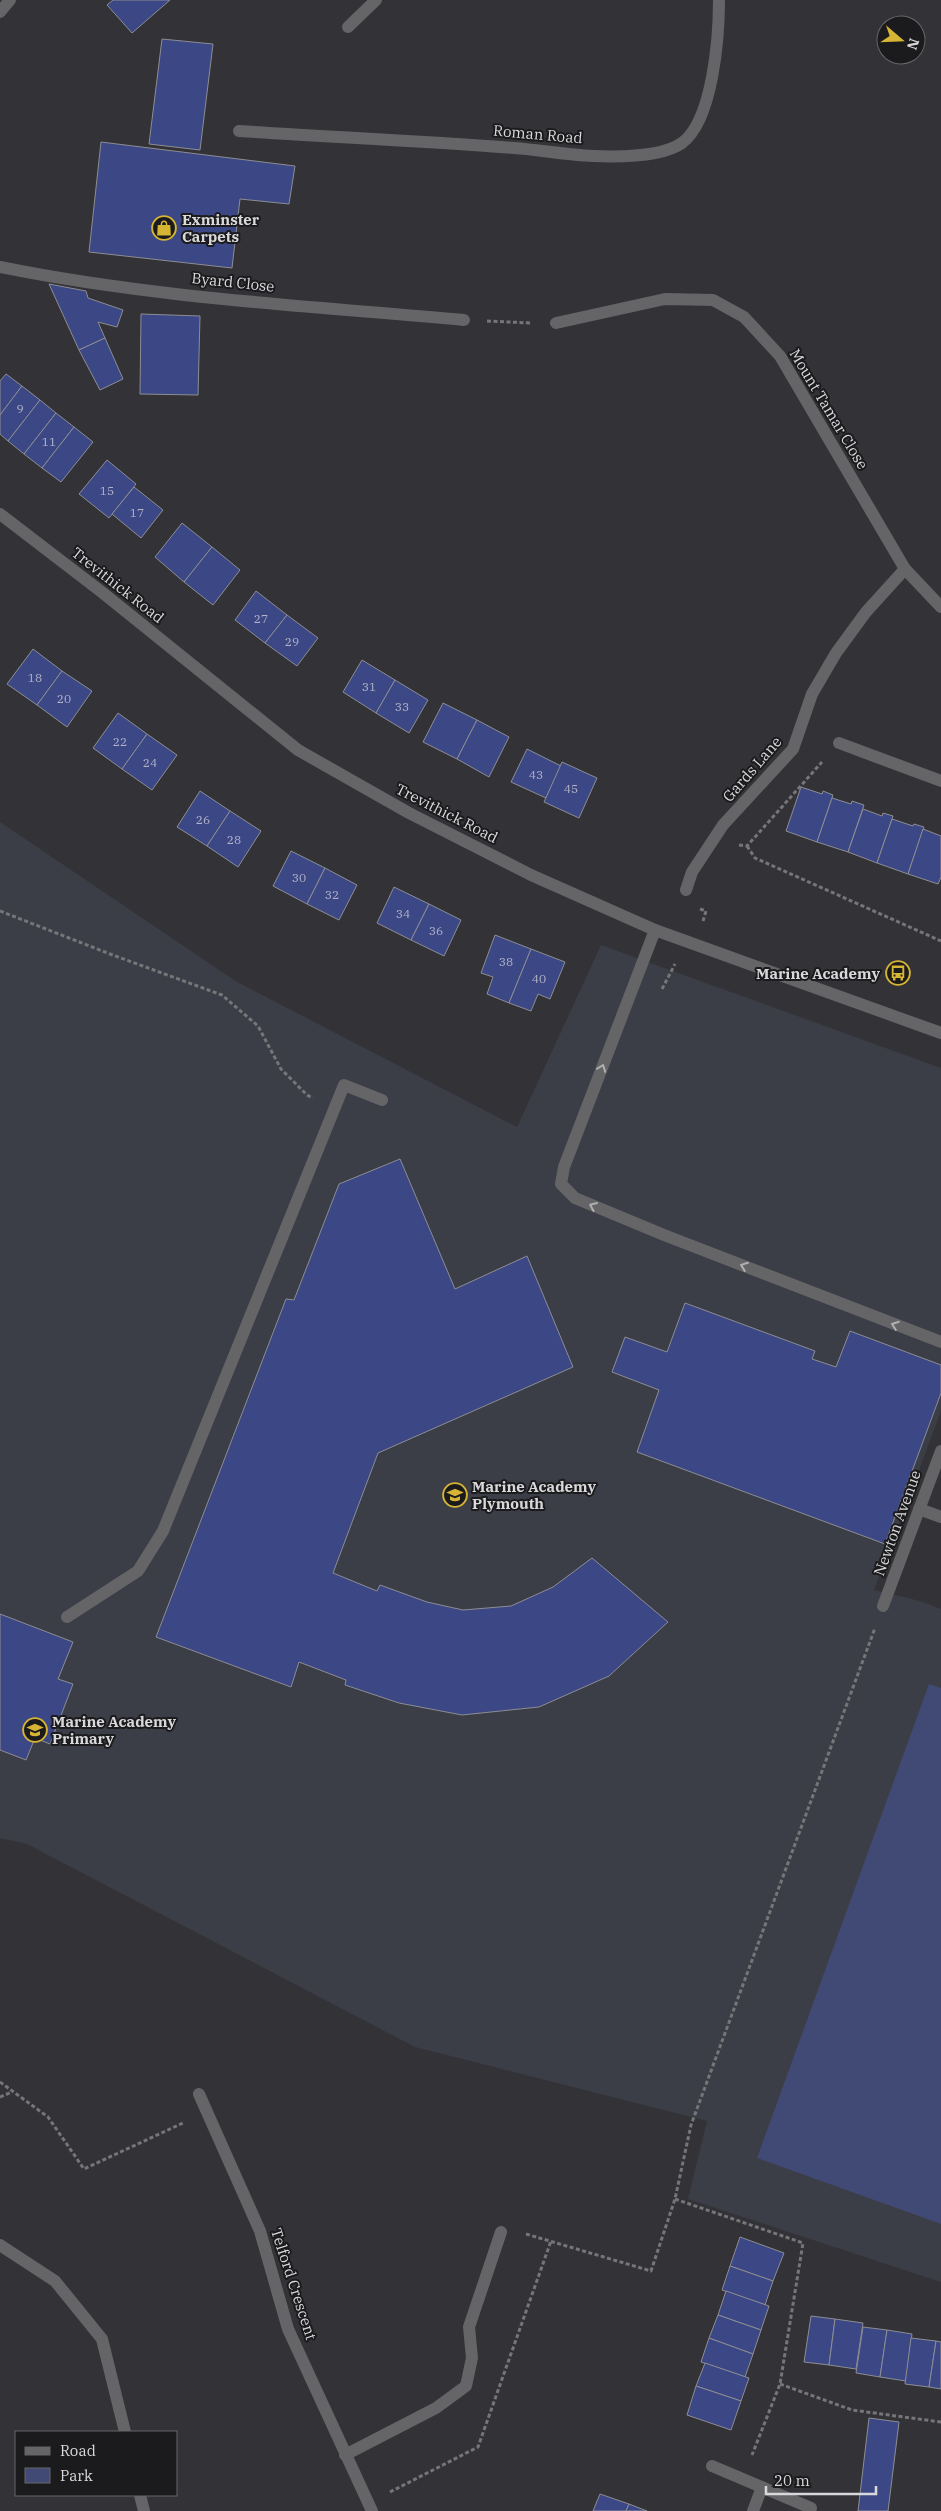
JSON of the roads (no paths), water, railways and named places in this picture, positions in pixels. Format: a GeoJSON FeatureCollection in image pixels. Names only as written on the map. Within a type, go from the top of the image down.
{"type":"FeatureCollection","features":[{"type":"Feature","properties":{"kind":"street"},"geometry":{"type":"LineString","coordinates":[[0,12],[10,0]]}},
{"type":"Feature","properties":{"kind":"street"},"geometry":{"type":"LineString","coordinates":[[348,27],[376,0]]}},
{"type":"Feature","properties":{"kind":"street","name":"Roman Road"},"geometry":{"type":"LineString","coordinates":[[239,131],[515,148],[594,156],[659,152],[681,143],[693,132],[702,118],[710,88],[718,0]]}},
{"type":"Feature","properties":{"kind":"street","name":"Byard Close"},"geometry":{"type":"LineString","coordinates":[[0,267],[34,274],[179,293],[464,320]]}},
{"type":"Feature","properties":{"kind":"street","name":"Mount Tamar Close"},"geometry":{"type":"LineString","coordinates":[[556,323],[665,299],[713,300],[744,317],[780,356],[905,569],[941,607]]}},
{"type":"Feature","properties":{"kind":"street","name":"Trevithick Road"},"geometry":{"type":"LineString","coordinates":[[0,514],[103,593],[298,750],[409,813],[531,875],[655,930],[899,1020],[941,1033]]}},
{"type":"Feature","properties":{"kind":"street","name":"Gards Lane"},"geometry":{"type":"LineString","coordinates":[[686,890],[692,872],[723,825],[793,749],[812,694],[836,653],[866,612],[905,569]]}},
{"type":"Feature","properties":{"kind":"street"},"geometry":{"type":"LineString","coordinates":[[839,742],[941,781]]}},
{"type":"Feature","properties":{"kind":"street"},"geometry":{"type":"LineString","coordinates":[[655,930],[564,1167],[561,1184],[575,1198],[664,1235],[941,1342]]}},
{"type":"Feature","properties":{"kind":"street"},"geometry":{"type":"LineString","coordinates":[[67,1617],[138,1570],[163,1531],[344,1085],[382,1100]]}},
{"type":"Feature","properties":{"kind":"street","name":"Newton Avenue"},"geometry":{"type":"LineString","coordinates":[[883,1606],[941,1451]]}},
{"type":"Feature","properties":{"kind":"street"},"geometry":{"type":"LineString","coordinates":[[919,1509],[941,1517]]}},
{"type":"Feature","properties":{"kind":"street","name":"Telford Crescent"},"geometry":{"type":"LineString","coordinates":[[199,2094],[260,2231],[288,2329],[372,2511]]}},
{"type":"Feature","properties":{"kind":"street"},"geometry":{"type":"LineString","coordinates":[[345,2455],[436,2408],[466,2386],[472,2358],[468,2327],[501,2232]]}},
{"type":"Feature","properties":{"kind":"street"},"geometry":{"type":"LineString","coordinates":[[0,2245],[55,2281],[102,2339],[125,2431]]}},
{"type":"Feature","properties":{"kind":"street"},"geometry":{"type":"LineString","coordinates":[[712,2466],[811,2508]]}},
{"type":"Feature","properties":{"kind":"street"},"geometry":{"type":"LineString","coordinates":[[753,2511],[762,2487]]}},
{"type":"Feature","properties":{"kind":"street"},"geometry":{"type":"LineString","coordinates":[[140,2496],[144,2511]]}},
{"type":"Feature","properties":{"kind":"place","name":"Exminster Carpets"},"geometry":{"type":"Point","coordinates":[164,228]}},
{"type":"Feature","properties":{"kind":"place","name":"Marine Academy"},"geometry":{"type":"Point","coordinates":[898,973]}},
{"type":"Feature","properties":{"kind":"place","name":"Marine Academy Plymouth"},"geometry":{"type":"Point","coordinates":[455,1495]}},
{"type":"Feature","properties":{"kind":"place","name":"Marine Academy Primary"},"geometry":{"type":"Point","coordinates":[35,1730]}}]}
